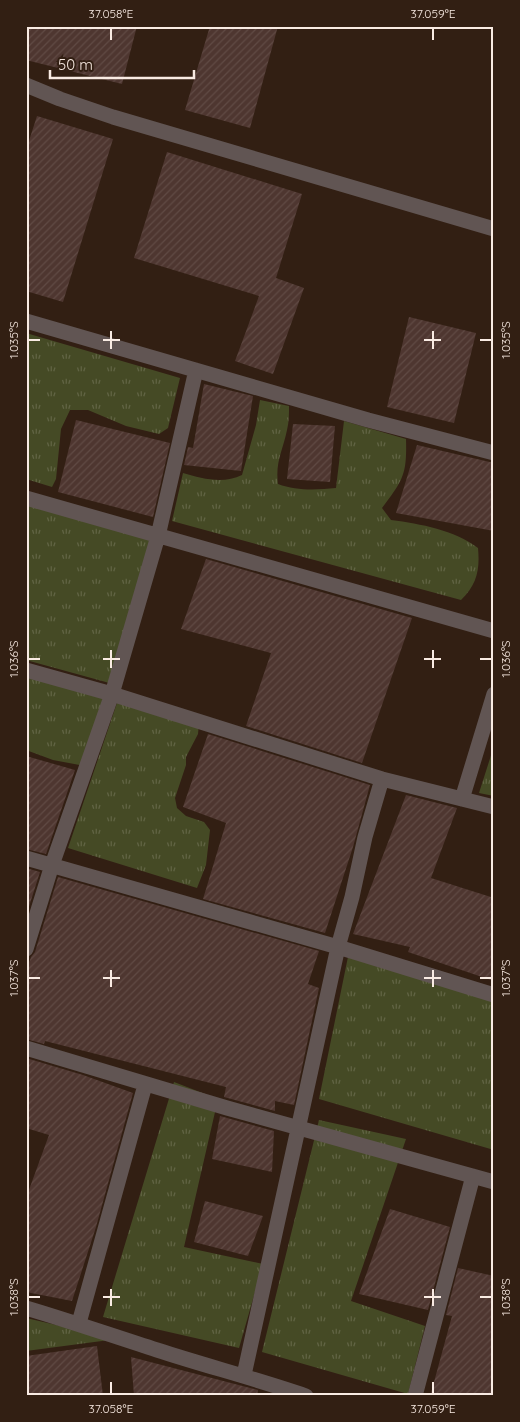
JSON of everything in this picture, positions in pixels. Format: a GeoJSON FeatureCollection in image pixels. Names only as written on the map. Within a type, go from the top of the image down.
{"type":"FeatureCollection","features":[{"type":"Feature","properties":{"kind":"street"},"geometry":{"type":"LineString","coordinates":[[26,85],[60,99],[122,120],[494,229]]}},
{"type":"Feature","properties":{"kind":"street"},"geometry":{"type":"LineString","coordinates":[[26,321],[358,417],[494,453]]}},
{"type":"Feature","properties":{"kind":"street"},"geometry":{"type":"LineString","coordinates":[[26,949],[52,865],[112,694],[158,536],[196,370]]}},
{"type":"Feature","properties":{"kind":"street"},"geometry":{"type":"LineString","coordinates":[[26,498],[494,631]]}},
{"type":"Feature","properties":{"kind":"street"},"geometry":{"type":"LineString","coordinates":[[26,670],[112,694],[382,778],[494,807]]}},
{"type":"Feature","properties":{"kind":"street"},"geometry":{"type":"LineString","coordinates":[[462,799],[494,694]]}},
{"type":"Feature","properties":{"kind":"street"},"geometry":{"type":"LineString","coordinates":[[244,1375],[338,947],[352,897],[364,837],[382,778]]}},
{"type":"Feature","properties":{"kind":"street"},"geometry":{"type":"LineString","coordinates":[[26,858],[338,947],[494,995]]}},
{"type":"Feature","properties":{"kind":"street"},"geometry":{"type":"LineString","coordinates":[[26,1048],[299,1128],[494,1182]]}},
{"type":"Feature","properties":{"kind":"street"},"geometry":{"type":"LineString","coordinates":[[79,1323],[146,1084]]}},
{"type":"Feature","properties":{"kind":"street"},"geometry":{"type":"LineString","coordinates":[[415,1396],[473,1176]]}},
{"type":"Feature","properties":{"kind":"street"},"geometry":{"type":"LineString","coordinates":[[26,1308],[79,1323],[158,1350],[244,1375],[306,1396]]}},
{"type":"Feature","properties":{"kind":"green space"},"geometry":{"type":"Polygon","coordinates":[[[26,333],[180,378],[168,428],[159,434],[126,426],[88,410],[70,410],[61,429],[56,479],[52,487],[26,479],[26,333]]]}},
{"type":"Feature","properties":{"kind":"green space"},"geometry":{"type":"Polygon","coordinates":[[[260,400],[289,406],[288,427],[277,476],[278,484],[292,488],[336,488],[344,421],[406,439],[406,461],[402,476],[382,508],[391,520],[448,532],[478,548],[478,570],[471,588],[461,600],[172,521],[183,473],[205,479],[220,480],[242,475],[256,425],[260,400]]]}},
{"type":"Feature","properties":{"kind":"green space"},"geometry":{"type":"Polygon","coordinates":[[[26,495],[155,530],[113,684],[26,660],[26,495]]]}},
{"type":"Feature","properties":{"kind":"green space"},"geometry":{"type":"Polygon","coordinates":[[[26,671],[109,693],[85,766],[53,760],[26,750],[26,671]]]}},
{"type":"Feature","properties":{"kind":"green space"},"geometry":{"type":"Polygon","coordinates":[[[119,697],[199,723],[198,734],[186,757],[186,765],[175,798],[177,808],[186,816],[204,822],[210,830],[206,865],[197,888],[68,848],[119,697]]]}},
{"type":"Feature","properties":{"kind":"green space"},"geometry":{"type":"Polygon","coordinates":[[[494,746],[494,796],[479,793],[494,746]]]}},
{"type":"Feature","properties":{"kind":"green space"},"geometry":{"type":"Polygon","coordinates":[[[350,947],[494,993],[494,1150],[319,1099],[350,947]]]}},
{"type":"Feature","properties":{"kind":"green space"},"geometry":{"type":"Polygon","coordinates":[[[174,1082],[218,1099],[184,1247],[263,1264],[239,1348],[103,1317],[174,1082]]]}},
{"type":"Feature","properties":{"kind":"green space"},"geometry":{"type":"Polygon","coordinates":[[[319,1120],[406,1139],[351,1301],[425,1326],[408,1394],[262,1352],[319,1120]]]}},
{"type":"Feature","properties":{"kind":"green space"},"geometry":{"type":"Polygon","coordinates":[[[26,1318],[117,1339],[26,1351],[26,1318]]]}},
{"type":"Feature","properties":{"kind":"building"},"geometry":{"type":"Polygon","coordinates":[[[26,26],[137,26],[122,84],[26,60],[26,26]]]}},
{"type":"Feature","properties":{"kind":"building"},"geometry":{"type":"Polygon","coordinates":[[[210,26],[278,26],[250,128],[185,110],[210,26]]]}},
{"type":"Feature","properties":{"kind":"building"},"geometry":{"type":"Polygon","coordinates":[[[37,116],[113,139],[63,302],[26,291],[26,150],[37,116]]]}},
{"type":"Feature","properties":{"kind":"building"},"geometry":{"type":"Polygon","coordinates":[[[167,152],[302,194],[276,278],[304,288],[273,374],[235,361],[259,296],[134,258],[167,152]]]}},
{"type":"Feature","properties":{"kind":"building"},"geometry":{"type":"Polygon","coordinates":[[[409,317],[476,333],[454,423],[387,407],[409,317]]]}},
{"type":"Feature","properties":{"kind":"building"},"geometry":{"type":"Polygon","coordinates":[[[204,384],[253,396],[241,471],[184,465],[188,447],[193,448],[204,384]]]}},
{"type":"Feature","properties":{"kind":"building"},"geometry":{"type":"Polygon","coordinates":[[[76,420],[170,443],[153,517],[58,492],[76,420]]]}},
{"type":"Feature","properties":{"kind":"building"},"geometry":{"type":"Polygon","coordinates":[[[293,424],[335,426],[330,482],[287,479],[293,424]]]}},
{"type":"Feature","properties":{"kind":"building"},"geometry":{"type":"Polygon","coordinates":[[[417,445],[494,463],[494,531],[396,513],[417,445]]]}},
{"type":"Feature","properties":{"kind":"building"},"geometry":{"type":"Polygon","coordinates":[[[206,559],[412,618],[362,763],[246,726],[271,653],[181,629],[206,559]]]}},
{"type":"Feature","properties":{"kind":"building"},"geometry":{"type":"Polygon","coordinates":[[[208,734],[370,785],[353,847],[325,933],[203,899],[226,823],[183,807],[208,734]]]}},
{"type":"Feature","properties":{"kind":"building"},"geometry":{"type":"Polygon","coordinates":[[[26,756],[75,770],[46,854],[26,849],[26,756]]]}},
{"type":"Feature","properties":{"kind":"building"},"geometry":{"type":"Polygon","coordinates":[[[406,795],[457,808],[431,878],[494,898],[494,981],[408,952],[410,947],[353,934],[406,795]]]}},
{"type":"Feature","properties":{"kind":"building"},"geometry":{"type":"Polygon","coordinates":[[[26,868],[40,872],[26,916],[26,868]]]}},
{"type":"Feature","properties":{"kind":"building"},"geometry":{"type":"Polygon","coordinates":[[[58,877],[319,951],[308,984],[319,988],[294,1105],[275,1101],[275,1111],[224,1097],[226,1087],[45,1041],[44,1044],[26,1039],[26,971],[35,952],[58,877]]]}},
{"type":"Feature","properties":{"kind":"building"},"geometry":{"type":"Polygon","coordinates":[[[26,1058],[83,1075],[133,1093],[96,1227],[72,1301],[26,1292],[26,1198],[49,1135],[26,1128],[26,1058]]]}},
{"type":"Feature","properties":{"kind":"building"},"geometry":{"type":"Polygon","coordinates":[[[220,1116],[274,1131],[272,1172],[212,1159],[220,1116]]]}},
{"type":"Feature","properties":{"kind":"building"},"geometry":{"type":"Polygon","coordinates":[[[205,1201],[263,1216],[248,1256],[194,1242],[205,1201]]]}},
{"type":"Feature","properties":{"kind":"building"},"geometry":{"type":"Polygon","coordinates":[[[390,1209],[450,1227],[428,1310],[359,1294],[390,1209]]]}},
{"type":"Feature","properties":{"kind":"building"},"geometry":{"type":"Polygon","coordinates":[[[458,1268],[494,1276],[494,1396],[441,1396],[431,1393],[452,1316],[446,1315],[458,1268]]]}},
{"type":"Feature","properties":{"kind":"building"},"geometry":{"type":"Polygon","coordinates":[[[97,1346],[103,1396],[26,1396],[26,1356],[97,1346]]]}},
{"type":"Feature","properties":{"kind":"building"},"geometry":{"type":"Polygon","coordinates":[[[131,1357],[258,1390],[257,1396],[134,1396],[131,1357]]]}}]}
